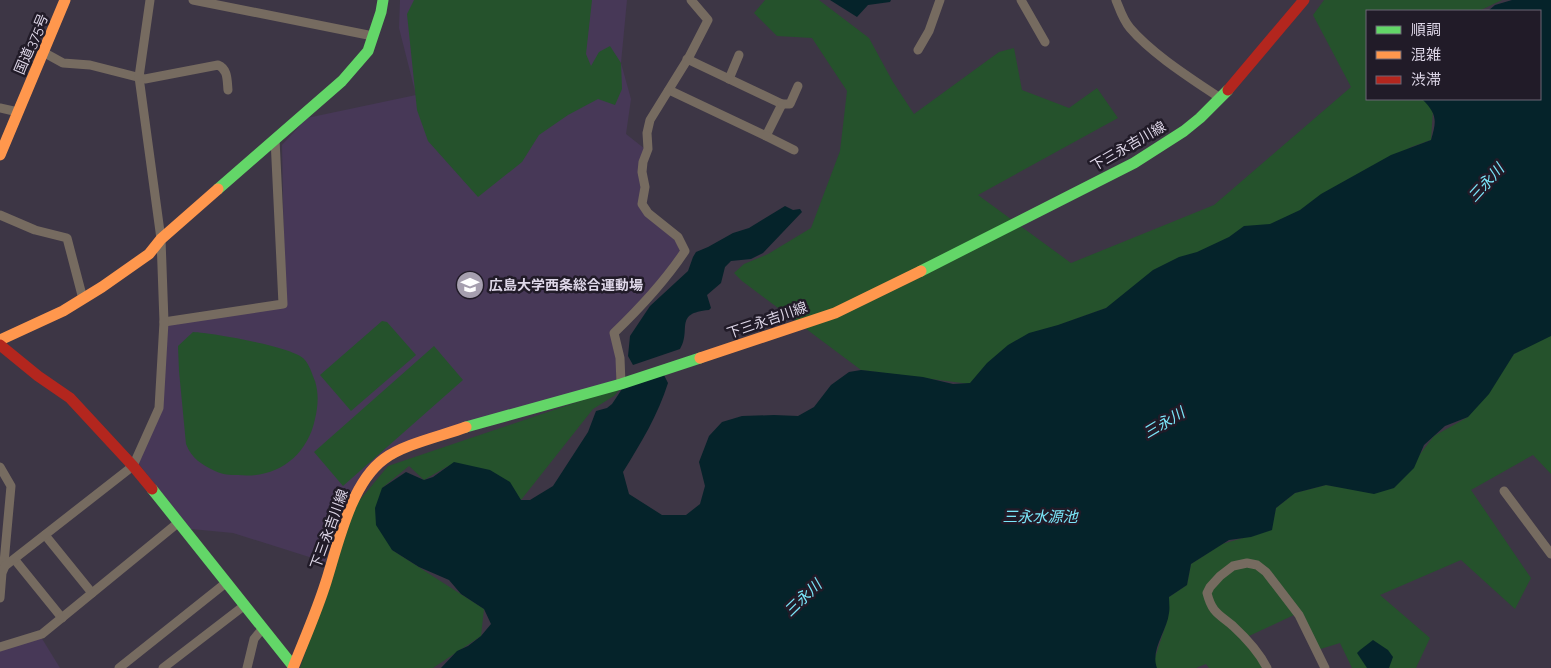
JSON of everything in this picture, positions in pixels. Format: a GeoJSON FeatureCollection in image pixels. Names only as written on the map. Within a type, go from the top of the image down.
{"type":"FeatureCollection","features":[{"type":"Feature","properties":{"kind":"main road","name":"国道375号"},"geometry":{"type":"LineString","coordinates":[[0,155],[65,0]]}},
{"type":"Feature","properties":{"kind":"main road"},"geometry":{"type":"LineString","coordinates":[[0,340],[63,311],[102,287],[149,254],[160,239],[342,81],[368,51],[383,0]]}},
{"type":"Feature","properties":{"kind":"main road","name":"下三永吉川線"},"geometry":{"type":"LineString","coordinates":[[293,667],[326,584],[351,506],[365,478],[384,460],[405,448],[470,426],[621,384],[757,340],[835,313],[894,285],[1134,163],[1170,141],[1220,98],[1258,56],[1304,0]]}},
{"type":"Feature","properties":{"kind":"main road"},"geometry":{"type":"LineString","coordinates":[[0,345],[38,376],[70,398],[133,466],[293,667]]}},
{"type":"Feature","properties":{"kind":"street"},"geometry":{"type":"LineString","coordinates":[[5,566],[133,466],[159,408],[164,322],[160,239],[139,77],[150,0]]}},
{"type":"Feature","properties":{"kind":"street"},"geometry":{"type":"LineString","coordinates":[[193,0],[373,36]]}},
{"type":"Feature","properties":{"kind":"street"},"geometry":{"type":"LineString","coordinates":[[621,384],[620,358],[614,333],[639,309],[685,251],[678,237],[648,212],[642,204],[645,186],[642,172],[643,162],[648,149],[647,133],[650,120],[708,20],[691,0]]}},
{"type":"Feature","properties":{"kind":"street"},"geometry":{"type":"LineString","coordinates":[[918,50],[929,31],[940,0]]}},
{"type":"Feature","properties":{"kind":"street"},"geometry":{"type":"LineString","coordinates":[[1021,0],[1044,42]]}},
{"type":"Feature","properties":{"kind":"street"},"geometry":{"type":"LineString","coordinates":[[1116,0],[1121,14],[1130,28],[1144,42],[1168,62],[1220,98]]}},
{"type":"Feature","properties":{"kind":"street"},"geometry":{"type":"LineString","coordinates":[[43,52],[63,63],[90,65],[145,79],[218,65],[223,67],[226,72],[228,90]]}},
{"type":"Feature","properties":{"kind":"street"},"geometry":{"type":"LineString","coordinates":[[729,79],[739,55]]}},
{"type":"Feature","properties":{"kind":"street"},"geometry":{"type":"LineString","coordinates":[[687,59],[782,104],[790,104],[798,86]]}},
{"type":"Feature","properties":{"kind":"street"},"geometry":{"type":"LineString","coordinates":[[669,90],[794,150]]}},
{"type":"Feature","properties":{"kind":"street"},"geometry":{"type":"LineString","coordinates":[[766,136],[782,104]]}},
{"type":"Feature","properties":{"kind":"street"},"geometry":{"type":"LineString","coordinates":[[0,108],[18,112]]}},
{"type":"Feature","properties":{"kind":"street"},"geometry":{"type":"LineString","coordinates":[[164,322],[283,304],[275,139]]}},
{"type":"Feature","properties":{"kind":"street"},"geometry":{"type":"LineString","coordinates":[[0,215],[35,230],[67,238],[83,299]]}},
{"type":"Feature","properties":{"kind":"street"},"geometry":{"type":"LineString","coordinates":[[0,466],[11,486],[5,566],[2,573],[0,598]]}},
{"type":"Feature","properties":{"kind":"street"},"geometry":{"type":"LineString","coordinates":[[1504,491],[1551,553]]}},
{"type":"Feature","properties":{"kind":"street"},"geometry":{"type":"LineString","coordinates":[[0,648],[42,634],[179,522]]}},
{"type":"Feature","properties":{"kind":"street"},"geometry":{"type":"LineString","coordinates":[[45,535],[92,593]]}},
{"type":"Feature","properties":{"kind":"street"},"geometry":{"type":"LineString","coordinates":[[15,560],[62,618]]}},
{"type":"Feature","properties":{"kind":"street"},"geometry":{"type":"LineString","coordinates":[[1267,668],[1254,647],[1232,625],[1216,613],[1209,602],[1207,593],[1220,576],[1233,566],[1247,562],[1257,565],[1266,572],[1299,615],[1325,668]]}},
{"type":"Feature","properties":{"kind":"street"},"geometry":{"type":"LineString","coordinates":[[119,668],[227,582]]}},
{"type":"Feature","properties":{"kind":"street"},"geometry":{"type":"LineString","coordinates":[[163,668],[245,605]]}},
{"type":"Feature","properties":{"kind":"street"},"geometry":{"type":"LineString","coordinates":[[247,668],[254,639],[263,628]]}},
{"type":"Feature","properties":{"kind":"shaded area","name":"広島大学西条総合運動場"},"geometry":{"type":"Polygon","coordinates":[[[400,0],[627,0],[621,63],[631,99],[626,134],[645,149],[639,205],[676,241],[680,252],[673,264],[612,333],[616,358],[616,380],[405,443],[342,512],[325,562],[233,533],[191,529],[138,463],[162,409],[168,325],[285,305],[282,145],[307,118],[416,95],[399,28],[400,0]]]}},
{"type":"Feature","properties":{"kind":"shaded area"},"geometry":{"type":"Polygon","coordinates":[[[41,637],[60,668],[0,668],[0,651],[41,637]]]}},
{"type":"Feature","properties":{"kind":"green space"},"geometry":{"type":"Polygon","coordinates":[[[414,0],[592,0],[586,54],[591,66],[599,52],[610,46],[621,63],[622,89],[615,105],[598,99],[568,115],[539,135],[522,162],[478,197],[428,141],[417,110],[407,14],[414,0]]]}},
{"type":"Feature","properties":{"kind":"green space"},"geometry":{"type":"Polygon","coordinates":[[[765,0],[819,0],[869,38],[893,82],[914,114],[999,52],[1014,48],[1022,90],[1069,108],[1097,88],[1118,118],[978,195],[1071,263],[1214,205],[1351,87],[1313,15],[1324,0],[1502,0],[1481,10],[1366,10],[1366,100],[1428,100],[1433,109],[1431,140],[1411,147],[1256,242],[1106,308],[1015,341],[970,384],[861,370],[742,281],[734,273],[744,264],[768,254],[811,228],[840,151],[847,91],[812,38],[777,36],[754,13],[765,0]]]}},
{"type":"Feature","properties":{"kind":"green space"},"geometry":{"type":"Polygon","coordinates":[[[382,321],[387,322],[416,355],[351,411],[320,375],[382,321]]]}},
{"type":"Feature","properties":{"kind":"green space"},"geometry":{"type":"Polygon","coordinates":[[[193,332],[267,345],[295,353],[305,360],[315,381],[318,400],[316,414],[311,432],[305,444],[288,463],[265,473],[229,475],[205,466],[191,454],[186,444],[178,346],[193,332]]]}},
{"type":"Feature","properties":{"kind":"green space"},"geometry":{"type":"Polygon","coordinates":[[[1551,335],[1551,474],[1533,455],[1471,490],[1531,578],[1515,609],[1461,560],[1380,595],[1430,638],[1416,668],[1352,668],[1340,643],[1314,651],[1294,615],[1249,636],[1262,668],[1209,668],[1206,664],[1196,668],[1156,668],[1154,661],[1167,621],[1169,597],[1187,585],[1191,564],[1222,544],[1271,530],[1276,508],[1295,493],[1326,485],[1352,489],[1394,488],[1434,436],[1468,417],[1514,354],[1551,335]]]}},
{"type":"Feature","properties":{"kind":"green space"},"geometry":{"type":"Polygon","coordinates":[[[434,346],[463,380],[343,486],[314,452],[434,346]]]}},
{"type":"Feature","properties":{"kind":"green space"},"geometry":{"type":"Polygon","coordinates":[[[622,387],[614,396],[593,409],[521,500],[448,466],[424,480],[409,466],[382,488],[392,550],[484,609],[481,636],[433,668],[300,668],[354,507],[388,466],[622,387]]]}},
{"type":"Feature","properties":{"kind":"water"},"geometry":{"type":"Polygon","coordinates":[[[830,0],[891,0],[890,2],[868,5],[857,17],[830,0]]]}},
{"type":"Feature","properties":{"kind":"water","name":"三永水源池"},"geometry":{"type":"Polygon","coordinates":[[[1512,0],[1551,0],[1551,336],[1514,354],[1489,394],[1468,417],[1445,426],[1424,445],[1414,468],[1394,488],[1374,494],[1326,485],[1295,493],[1276,508],[1272,530],[1251,537],[1229,540],[1191,564],[1187,585],[1169,597],[1168,620],[1157,647],[1155,661],[1157,668],[441,668],[457,651],[468,646],[481,636],[491,624],[484,609],[461,594],[449,580],[419,567],[392,550],[376,525],[375,508],[382,488],[406,472],[424,480],[433,477],[454,462],[490,470],[510,482],[521,500],[530,500],[553,486],[588,432],[596,411],[607,408],[612,404],[624,386],[663,373],[668,383],[664,395],[648,429],[623,472],[629,494],[662,515],[686,515],[700,504],[705,486],[699,462],[709,436],[722,422],[742,416],[798,416],[814,407],[831,385],[849,372],[861,370],[923,377],[953,384],[970,383],[987,363],[1008,345],[1029,333],[1106,308],[1153,270],[1179,257],[1197,252],[1229,237],[1244,226],[1270,224],[1300,210],[1321,194],[1391,155],[1431,140],[1435,122],[1431,109],[1423,100],[1541,100],[1541,10],[1489,10],[1495,5],[1512,0]]]}},
{"type":"Feature","properties":{"kind":"water"},"geometry":{"type":"Polygon","coordinates":[[[785,206],[793,210],[800,209],[802,212],[763,253],[751,259],[731,261],[725,267],[721,283],[707,295],[711,308],[691,315],[687,319],[685,335],[680,349],[633,365],[628,356],[630,336],[650,306],[688,271],[696,252],[733,233],[749,228],[785,206]]]}},
{"type":"Feature","properties":{"kind":"water"},"geometry":{"type":"Polygon","coordinates":[[[1373,640],[1388,650],[1393,657],[1389,668],[1367,668],[1357,653],[1373,640]]]}},
{"type":"Feature","properties":{"kind":"traffic: fast"},"geometry":{"type":"LineString","coordinates":[[218,189],[342,81],[368,51],[383,0]]}},
{"type":"Feature","properties":{"kind":"traffic: fast"},"geometry":{"type":"LineString","coordinates":[[921,271],[1134,163],[1184,131],[1228,90]]}},
{"type":"Feature","properties":{"kind":"traffic: fast"},"geometry":{"type":"LineString","coordinates":[[466,427],[621,384],[700,358]]}},
{"type":"Feature","properties":{"kind":"traffic: fast"},"geometry":{"type":"LineString","coordinates":[[152,489],[293,666]]}},
{"type":"Feature","properties":{"kind":"traffic: slow"},"geometry":{"type":"LineString","coordinates":[[0,155],[65,0]]}},
{"type":"Feature","properties":{"kind":"traffic: slow"},"geometry":{"type":"LineString","coordinates":[[0,340],[63,311],[102,287],[149,254],[161,239],[218,189]]}},
{"type":"Feature","properties":{"kind":"traffic: slow"},"geometry":{"type":"LineString","coordinates":[[700,358],[835,313],[921,271]]}},
{"type":"Feature","properties":{"kind":"traffic: slow"},"geometry":{"type":"LineString","coordinates":[[293,668],[315,615],[347,515],[363,483],[373,470],[392,454],[412,445],[466,427]]}},
{"type":"Feature","properties":{"kind":"traffic: jam"},"geometry":{"type":"LineString","coordinates":[[1228,90],[1304,0]]}},
{"type":"Feature","properties":{"kind":"traffic: jam"},"geometry":{"type":"LineString","coordinates":[[0,345],[38,376],[70,398],[152,489]]}},
{"type":"Feature","properties":{"kind":"place","name":"広島大学西条総合運動場"},"geometry":{"type":"Point","coordinates":[470,285]}},
{"type":"Feature","properties":{"kind":"water label","name":"三永川"},"geometry":{"type":"Point","coordinates":[1486,183]}},
{"type":"Feature","properties":{"kind":"water label","name":"三永川"},"geometry":{"type":"Point","coordinates":[1164,423]}},
{"type":"Feature","properties":{"kind":"water label","name":"三永川"},"geometry":{"type":"Point","coordinates":[803,598]}}]}
